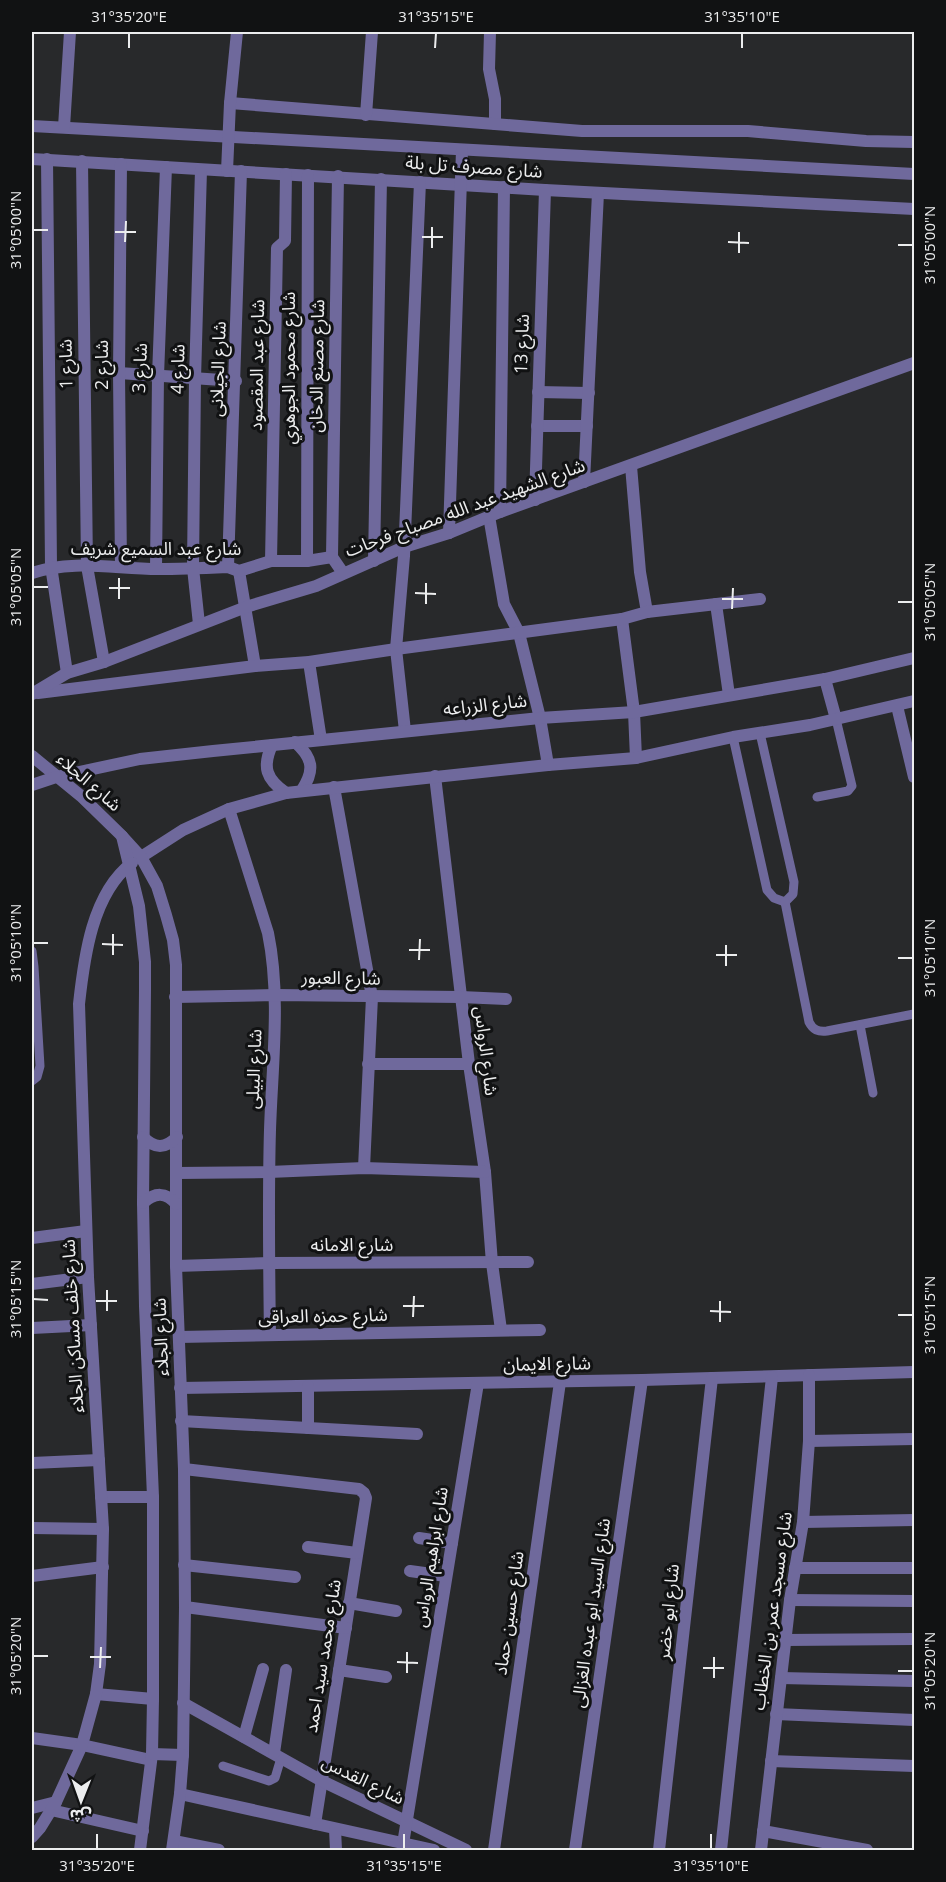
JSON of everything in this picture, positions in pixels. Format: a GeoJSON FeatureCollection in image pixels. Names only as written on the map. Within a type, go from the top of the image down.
{"type":"FeatureCollection","features":[{"type":"Feature","properties":{"kind":"street"},"geometry":{"type":"LineString","coordinates":[[64,127],[70,32]]}},
{"type":"Feature","properties":{"kind":"street"},"geometry":{"type":"LineString","coordinates":[[227,171],[230,103],[237,32]]}},
{"type":"Feature","properties":{"kind":"street"},"geometry":{"type":"LineString","coordinates":[[366,115],[372,32]]}},
{"type":"Feature","properties":{"kind":"street"},"geometry":{"type":"LineString","coordinates":[[490,32],[489,69],[495,99],[495,124]]}},
{"type":"Feature","properties":{"kind":"street"},"geometry":{"type":"LineString","coordinates":[[230,103],[582,131],[748,131],[866,141],[915,142]]}},
{"type":"Feature","properties":{"kind":"street","name":"شارع مصرف تل بلة"},"geometry":{"type":"LineString","coordinates":[[32,126],[915,174]]}},
{"type":"Feature","properties":{"kind":"street"},"geometry":{"type":"LineString","coordinates":[[449,533],[462,150]]}},
{"type":"Feature","properties":{"kind":"street","name":"شارع مصرف تل بلة"},"geometry":{"type":"LineString","coordinates":[[32,159],[545,190],[915,209]]}},
{"type":"Feature","properties":{"kind":"street"},"geometry":{"type":"LineString","coordinates":[[47,159],[51,566],[67,673]]}},
{"type":"Feature","properties":{"kind":"street","name":"شارع 1"},"geometry":{"type":"LineString","coordinates":[[82,161],[87,566],[104,662]]}},
{"type":"Feature","properties":{"kind":"street","name":"شارع 2"},"geometry":{"type":"LineString","coordinates":[[121,164],[119,374],[121,566]]}},
{"type":"Feature","properties":{"kind":"street","name":"شارع 3"},"geometry":{"type":"LineString","coordinates":[[156,569],[158,376],[166,167]]}},
{"type":"Feature","properties":{"kind":"street","name":"شارع 4"},"geometry":{"type":"LineString","coordinates":[[199,624],[193,568],[201,170]]}},
{"type":"Feature","properties":{"kind":"street","name":"شارع الجيلانى"},"geometry":{"type":"LineString","coordinates":[[241,171],[234,569],[246,607],[255,666]]}},
{"type":"Feature","properties":{"kind":"street","name":"شارع عبد المقصود"},"geometry":{"type":"LineString","coordinates":[[271,561],[277,248],[285,241],[286,174]]}},
{"type":"Feature","properties":{"kind":"street","name":"شارع محمود الجوهري"},"geometry":{"type":"LineString","coordinates":[[307,561],[308,175]]}},
{"type":"Feature","properties":{"kind":"street","name":"شارع مصنع الدخان"},"geometry":{"type":"LineString","coordinates":[[332,556],[338,176]]}},
{"type":"Feature","properties":{"kind":"street"},"geometry":{"type":"LineString","coordinates":[[374,561],[381,179]]}},
{"type":"Feature","properties":{"kind":"street"},"geometry":{"type":"LineString","coordinates":[[405,731],[396,649],[404,547],[420,182]]}},
{"type":"Feature","properties":{"kind":"street"},"geometry":{"type":"LineString","coordinates":[[504,187],[494,514],[504,604],[519,633],[540,718],[548,765]]}},
{"type":"Feature","properties":{"kind":"street","name":"شارع 13"},"geometry":{"type":"LineString","coordinates":[[535,500],[545,190]]}},
{"type":"Feature","properties":{"kind":"street"},"geometry":{"type":"LineString","coordinates":[[584,482],[598,193]]}},
{"type":"Feature","properties":{"kind":"street","name":"شارع الشهيد عبد الله مصباح فرحات"},"geometry":{"type":"LineString","coordinates":[[32,694],[67,673],[104,662],[246,607],[316,586],[404,547],[449,533],[494,514],[915,363]]}},
{"type":"Feature","properties":{"kind":"street"},"geometry":{"type":"LineString","coordinates":[[119,374],[236,381]]}},
{"type":"Feature","properties":{"kind":"street"},"geometry":{"type":"LineString","coordinates":[[538,392],[589,393]]}},
{"type":"Feature","properties":{"kind":"street"},"geometry":{"type":"LineString","coordinates":[[537,426],[587,426]]}},
{"type":"Feature","properties":{"kind":"street"},"geometry":{"type":"LineString","coordinates":[[631,466],[640,573],[647,612]]}},
{"type":"Feature","properties":{"kind":"street"},"geometry":{"type":"LineString","coordinates":[[332,556],[343,573]]}},
{"type":"Feature","properties":{"kind":"street","name":"شارع عبد السميع شريف"},"geometry":{"type":"LineString","coordinates":[[32,573],[51,566],[234,569],[271,561],[307,561],[332,556]]}},
{"type":"Feature","properties":{"kind":"street"},"geometry":{"type":"LineString","coordinates":[[32,686],[32,694],[255,666],[309,662],[622,619],[647,612],[760,599]]}},
{"type":"Feature","properties":{"kind":"street"},"geometry":{"type":"LineString","coordinates":[[716,604],[729,695]]}},
{"type":"Feature","properties":{"kind":"street"},"geometry":{"type":"LineString","coordinates":[[622,619],[634,712],[636,758]]}},
{"type":"Feature","properties":{"kind":"street","name":"شارع الزراعه"},"geometry":{"type":"LineString","coordinates":[[32,785],[56,777],[140,759],[540,718],[634,712],[825,679],[915,658]]}},
{"type":"Feature","properties":{"kind":"street"},"geometry":{"type":"LineString","coordinates":[[309,662],[321,740]]}},
{"type":"Feature","properties":{"kind":"street"},"geometry":{"type":"LineString","coordinates":[[825,679],[836,719]]}},
{"type":"Feature","properties":{"kind":"street"},"geometry":{"type":"LineString","coordinates":[[141,857],[183,830],[229,809],[286,793],[435,776],[636,758],[733,737],[836,719],[915,701]]}},
{"type":"Feature","properties":{"kind":"street"},"geometry":{"type":"LineString","coordinates":[[897,706],[915,777]]}},
{"type":"Feature","properties":{"kind":"street"},"geometry":{"type":"LineString","coordinates":[[295,742],[306,751],[311,764],[310,778],[302,790]]}},
{"type":"Feature","properties":{"kind":"street"},"geometry":{"type":"LineString","coordinates":[[272,745],[267,758],[267,772],[274,784],[286,793]]}},
{"type":"Feature","properties":{"kind":"street","name":"شارع الجلاء"},"geometry":{"type":"LineString","coordinates":[[32,756],[81,796],[122,835],[141,857],[157,886],[173,940],[176,965],[176,1266],[184,1469],[185,1607],[183,1755],[173,1846]]}},
{"type":"Feature","properties":{"kind":"street","name":"شارع الرواس"},"geometry":{"type":"LineString","coordinates":[[435,776],[469,1064],[485,1172],[492,1263],[501,1330]]}},
{"type":"Feature","properties":{"kind":"street"},"geometry":{"type":"LineString","coordinates":[[334,787],[372,997],[364,1168]]}},
{"type":"Feature","properties":{"kind":"street","name":"شارع البيلى"},"geometry":{"type":"LineString","coordinates":[[229,809],[272,954],[275,995],[269,1172],[270,1335]]}},
{"type":"Feature","properties":{"kind":"street","name":"شارع الجلاء"},"geometry":{"type":"LineString","coordinates":[[122,835],[139,906],[145,962],[143,1203],[153,1497],[153,1699],[151,1757],[140,1851]]}},
{"type":"Feature","properties":{"kind":"street","name":"شارع خلف مساكن الجلاء"},"geometry":{"type":"LineString","coordinates":[[32,1837],[53,1806],[82,1745],[96,1694],[100,1664],[102,1528],[88,1277],[79,1004],[88,940],[103,902],[117,879],[128,866],[141,857]]}},
{"type":"Feature","properties":{"kind":"street","name":"شارع العبور"},"geometry":{"type":"LineString","coordinates":[[175,997],[275,995],[506,999]]}},
{"type":"Feature","properties":{"kind":"street"},"geometry":{"type":"LineString","coordinates":[[368,1064],[469,1064]]}},
{"type":"Feature","properties":{"kind":"street"},"geometry":{"type":"LineString","coordinates":[[143,1137],[151,1144],[160,1147],[170,1144],[177,1137]]}},
{"type":"Feature","properties":{"kind":"street"},"geometry":{"type":"LineString","coordinates":[[177,1173],[364,1168],[485,1172]]}},
{"type":"Feature","properties":{"kind":"street"},"geometry":{"type":"LineString","coordinates":[[143,1203],[150,1196],[160,1194],[170,1196],[176,1204]]}},
{"type":"Feature","properties":{"kind":"street"},"geometry":{"type":"LineString","coordinates":[[32,1238],[86,1231]]}},
{"type":"Feature","properties":{"kind":"street","name":"شارع الامانه"},"geometry":{"type":"LineString","coordinates":[[176,1266],[269,1263],[528,1262]]}},
{"type":"Feature","properties":{"kind":"street"},"geometry":{"type":"LineString","coordinates":[[32,1284],[88,1277]]}},
{"type":"Feature","properties":{"kind":"street"},"geometry":{"type":"LineString","coordinates":[[32,1329],[91,1325]]}},
{"type":"Feature","properties":{"kind":"street","name":"شارع حمزه العراقى"},"geometry":{"type":"LineString","coordinates":[[179,1337],[540,1330]]}},
{"type":"Feature","properties":{"kind":"street","name":"شارع الايمان"},"geometry":{"type":"LineString","coordinates":[[180,1388],[560,1382],[915,1372]]}},
{"type":"Feature","properties":{"kind":"street","name":"شارع مسجد عمر بن الخطاب"},"geometry":{"type":"LineString","coordinates":[[761,1851],[790,1600],[803,1522],[809,1441],[809,1375]]}},
{"type":"Feature","properties":{"kind":"street"},"geometry":{"type":"LineString","coordinates":[[721,1851],[772,1377]]}},
{"type":"Feature","properties":{"kind":"street","name":"شارع ابو خضر"},"geometry":{"type":"LineString","coordinates":[[659,1851],[712,1378]]}},
{"type":"Feature","properties":{"kind":"street","name":"شارع السيد ابو عبده الغزالى"},"geometry":{"type":"LineString","coordinates":[[575,1851],[642,1380]]}},
{"type":"Feature","properties":{"kind":"street","name":"شارع حسين حماد"},"geometry":{"type":"LineString","coordinates":[[494,1851],[560,1382]]}},
{"type":"Feature","properties":{"kind":"street","name":"شارع ابراهيم الرواس"},"geometry":{"type":"LineString","coordinates":[[403,1844],[478,1383]]}},
{"type":"Feature","properties":{"kind":"street"},"geometry":{"type":"LineString","coordinates":[[308,1386],[308,1428]]}},
{"type":"Feature","properties":{"kind":"street"},"geometry":{"type":"LineString","coordinates":[[182,1421],[417,1434]]}},
{"type":"Feature","properties":{"kind":"street"},"geometry":{"type":"LineString","coordinates":[[809,1441],[915,1439]]}},
{"type":"Feature","properties":{"kind":"street"},"geometry":{"type":"LineString","coordinates":[[32,1463],[99,1460]]}},
{"type":"Feature","properties":{"kind":"street","name":"شارع محمد سيد احمد"},"geometry":{"type":"LineString","coordinates":[[184,1469],[359,1489],[366,1498],[315,1824]]}},
{"type":"Feature","properties":{"kind":"street"},"geometry":{"type":"LineString","coordinates":[[101,1497],[153,1497]]}},
{"type":"Feature","properties":{"kind":"street"},"geometry":{"type":"LineString","coordinates":[[803,1522],[915,1520]]}},
{"type":"Feature","properties":{"kind":"street"},"geometry":{"type":"LineString","coordinates":[[32,1528],[102,1528]]}},
{"type":"Feature","properties":{"kind":"street"},"geometry":{"type":"LineString","coordinates":[[419,1538],[452,1543]]}},
{"type":"Feature","properties":{"kind":"street"},"geometry":{"type":"LineString","coordinates":[[308,1546],[357,1553]]}},
{"type":"Feature","properties":{"kind":"street"},"geometry":{"type":"LineString","coordinates":[[184,1565],[295,1577]]}},
{"type":"Feature","properties":{"kind":"street"},"geometry":{"type":"LineString","coordinates":[[32,1576],[103,1567]]}},
{"type":"Feature","properties":{"kind":"street"},"geometry":{"type":"LineString","coordinates":[[795,1568],[915,1568]]}},
{"type":"Feature","properties":{"kind":"street"},"geometry":{"type":"LineString","coordinates":[[410,1571],[446,1576]]}},
{"type":"Feature","properties":{"kind":"street"},"geometry":{"type":"LineString","coordinates":[[790,1600],[915,1601]]}},
{"type":"Feature","properties":{"kind":"street"},"geometry":{"type":"LineString","coordinates":[[350,1603],[396,1611]]}},
{"type":"Feature","properties":{"kind":"street"},"geometry":{"type":"LineString","coordinates":[[185,1607],[345,1628]]}},
{"type":"Feature","properties":{"kind":"street"},"geometry":{"type":"LineString","coordinates":[[785,1640],[915,1639]]}},
{"type":"Feature","properties":{"kind":"street"},"geometry":{"type":"LineString","coordinates":[[244,1737],[263,1669]]}},
{"type":"Feature","properties":{"kind":"street"},"geometry":{"type":"LineString","coordinates":[[278,1756],[286,1670]]}},
{"type":"Feature","properties":{"kind":"street"},"geometry":{"type":"LineString","coordinates":[[339,1670],[386,1677]]}},
{"type":"Feature","properties":{"kind":"street"},"geometry":{"type":"LineString","coordinates":[[781,1678],[915,1681]]}},
{"type":"Feature","properties":{"kind":"street"},"geometry":{"type":"LineString","coordinates":[[96,1694],[153,1699]]}},
{"type":"Feature","properties":{"kind":"street","name":"شارع القدس"},"geometry":{"type":"LineString","coordinates":[[183,1703],[322,1780],[466,1851]]}},
{"type":"Feature","properties":{"kind":"street"},"geometry":{"type":"LineString","coordinates":[[776,1714],[915,1720]]}},
{"type":"Feature","properties":{"kind":"street"},"geometry":{"type":"LineString","coordinates":[[32,1738],[151,1757],[183,1755]]}},
{"type":"Feature","properties":{"kind":"street"},"geometry":{"type":"LineString","coordinates":[[771,1761],[915,1766]]}},
{"type":"Feature","properties":{"kind":"street"},"geometry":{"type":"LineString","coordinates":[[180,1794],[434,1851]]}},
{"type":"Feature","properties":{"kind":"street"},"geometry":{"type":"LineString","coordinates":[[32,1808],[53,1806],[143,1831]]}},
{"type":"Feature","properties":{"kind":"street"},"geometry":{"type":"LineString","coordinates":[[335,1828],[336,1851]]}},
{"type":"Feature","properties":{"kind":"street"},"geometry":{"type":"LineString","coordinates":[[763,1831],[867,1851]]}},
{"type":"Feature","properties":{"kind":"street"},"geometry":{"type":"LineString","coordinates":[[173,1846],[219,1851]]}},
{"type":"Feature","properties":{"kind":"lane"},"geometry":{"type":"LineString","coordinates":[[817,797],[848,791],[852,786],[836,719]]}},
{"type":"Feature","properties":{"kind":"lane"},"geometry":{"type":"LineString","coordinates":[[760,733],[794,882],[793,894],[785,902]]}},
{"type":"Feature","properties":{"kind":"lane"},"geometry":{"type":"LineString","coordinates":[[733,737],[767,890],[774,898],[785,902]]}},
{"type":"Feature","properties":{"kind":"lane"},"geometry":{"type":"LineString","coordinates":[[785,902],[809,1022],[812,1027],[822,1032],[915,1014]]}},
{"type":"Feature","properties":{"kind":"lane"},"geometry":{"type":"LineString","coordinates":[[32,951],[40,1066],[37,1077],[32,1081]]}},
{"type":"Feature","properties":{"kind":"lane"},"geometry":{"type":"LineString","coordinates":[[860,1025],[873,1093]]}},
{"type":"Feature","properties":{"kind":"lane"},"geometry":{"type":"LineString","coordinates":[[223,1766],[269,1781],[275,1778],[278,1756]]}}]}
